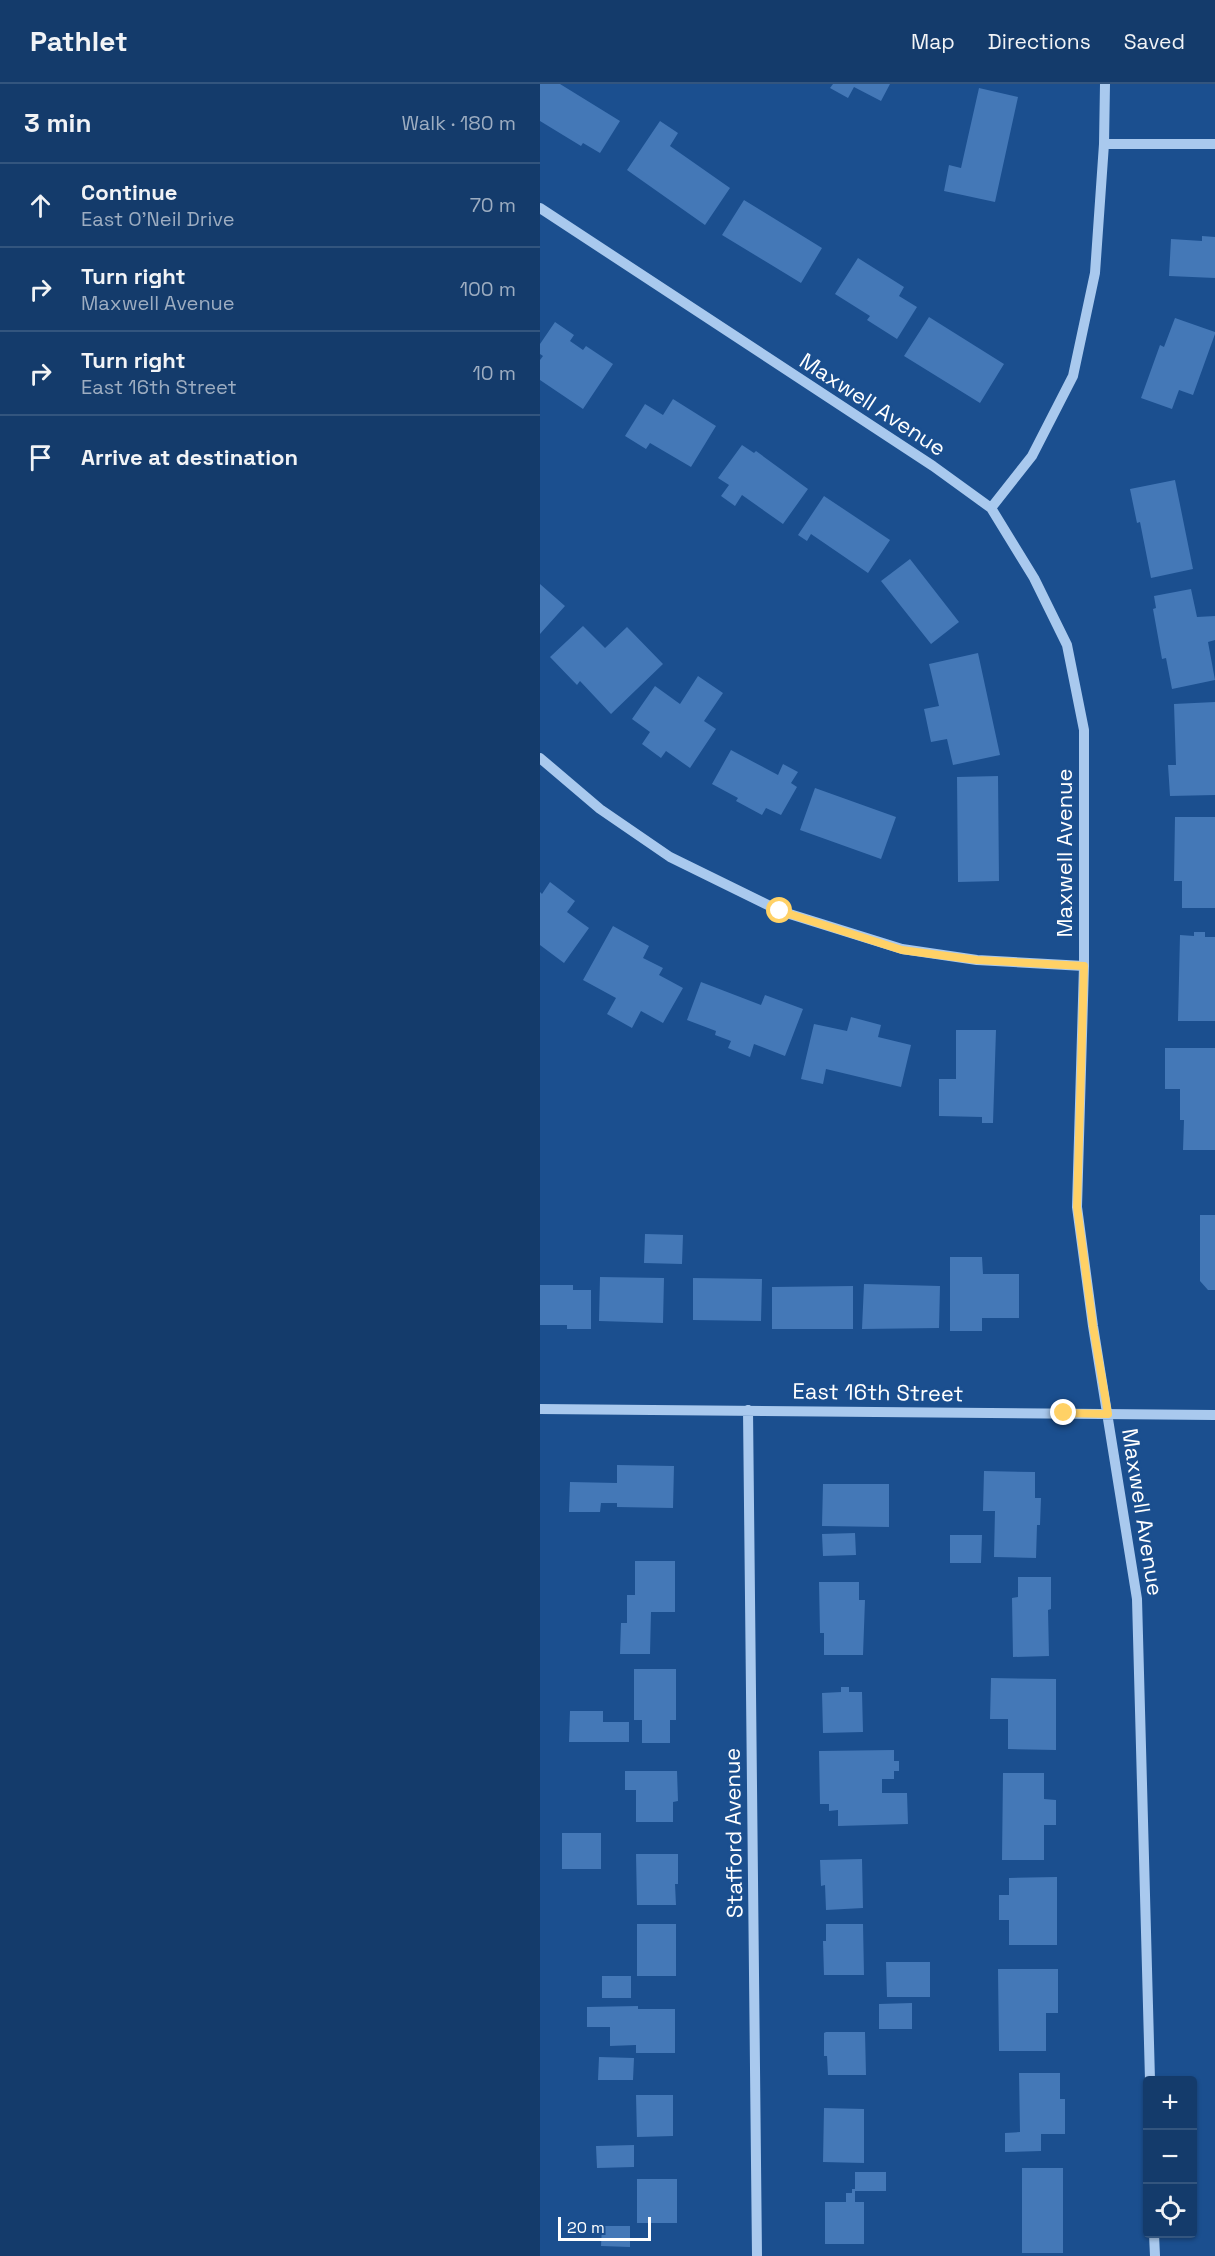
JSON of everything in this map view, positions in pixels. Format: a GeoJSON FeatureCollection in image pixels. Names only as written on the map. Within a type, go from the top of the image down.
{"type":"FeatureCollection","features":[{"type":"Feature","properties":{"kind":"street"},"geometry":{"type":"LineString","coordinates":[[991,508],[1032,456],[1074,376],[1095,273],[1106,84]]}},
{"type":"Feature","properties":{"kind":"street"},"geometry":{"type":"LineString","coordinates":[[1104,144],[1215,144]]}},
{"type":"Feature","properties":{"kind":"street","name":"Maxwell Avenue"},"geometry":{"type":"LineString","coordinates":[[540,208],[923,460],[991,508],[1034,578],[1066,645],[1084,730],[1084,966],[1077,1207],[1093,1326],[1137,1599],[1150,2076]]}},
{"type":"Feature","properties":{"kind":"street"},"geometry":{"type":"LineString","coordinates":[[540,758],[600,809],[670,857],[780,911],[902,950],[977,960],[1084,966]]}},
{"type":"Feature","properties":{"kind":"street","name":"East 16th Street"},"geometry":{"type":"LineString","coordinates":[[540,1409],[1215,1415]]}},
{"type":"Feature","properties":{"kind":"street","name":"Stafford Avenue"},"geometry":{"type":"LineString","coordinates":[[748,1410],[757,2256]]}},
{"type":"Feature","properties":{"kind":"street"},"geometry":{"type":"LineString","coordinates":[[1154,2238],[1155,2256]]}},
{"type":"Feature","properties":{"kind":"building"},"geometry":{"type":"Polygon","coordinates":[[[540,84],[560,84],[620,121],[600,153],[583,143],[581,146],[540,121],[540,84]]]}},
{"type":"Feature","properties":{"kind":"building"},"geometry":{"type":"Polygon","coordinates":[[[833,84],[890,84],[881,101],[854,87],[848,98],[830,88],[833,84]]]}},
{"type":"Feature","properties":{"kind":"building"},"geometry":{"type":"Polygon","coordinates":[[[979,88],[1018,97],[995,202],[944,191],[949,165],[961,168],[979,88]]]}},
{"type":"Feature","properties":{"kind":"building"},"geometry":{"type":"Polygon","coordinates":[[[660,121],[678,133],[670,146],[730,188],[705,225],[627,170],[660,121]]]}},
{"type":"Feature","properties":{"kind":"building"},"geometry":{"type":"Polygon","coordinates":[[[744,200],[822,248],[801,283],[722,235],[744,200]]]}},
{"type":"Feature","properties":{"kind":"building"},"geometry":{"type":"Polygon","coordinates":[[[1202,236],[1215,237],[1215,278],[1169,276],[1171,239],[1202,241],[1202,236]]]}},
{"type":"Feature","properties":{"kind":"building"},"geometry":{"type":"Polygon","coordinates":[[[858,258],[904,287],[899,296],[917,307],[897,339],[867,320],[870,316],[835,294],[858,258]]]}},
{"type":"Feature","properties":{"kind":"building"},"geometry":{"type":"Polygon","coordinates":[[[929,317],[1004,364],[980,403],[904,356],[929,317]]]}},
{"type":"Feature","properties":{"kind":"building"},"geometry":{"type":"Polygon","coordinates":[[[1175,318],[1215,332],[1215,334],[1193,395],[1179,390],[1172,409],[1141,398],[1160,345],[1164,347],[1175,318]]]}},
{"type":"Feature","properties":{"kind":"building"},"geometry":{"type":"Polygon","coordinates":[[[555,322],[574,335],[570,341],[583,350],[586,346],[613,364],[583,409],[540,380],[540,360],[543,356],[540,354],[540,344],[555,322]]]}},
{"type":"Feature","properties":{"kind":"building"},"geometry":{"type":"Polygon","coordinates":[[[673,399],[716,426],[691,467],[650,443],[646,449],[625,436],[645,404],[663,415],[673,399]]]}},
{"type":"Feature","properties":{"kind":"building"},"geometry":{"type":"Polygon","coordinates":[[[742,445],[754,453],[756,451],[808,489],[783,524],[742,495],[735,506],[721,496],[729,485],[718,478],[742,445]]]}},
{"type":"Feature","properties":{"kind":"building"},"geometry":{"type":"Polygon","coordinates":[[[1175,480],[1193,569],[1151,578],[1140,522],[1137,523],[1130,489],[1175,480]]]}},
{"type":"Feature","properties":{"kind":"building"},"geometry":{"type":"Polygon","coordinates":[[[824,496],[890,540],[868,573],[811,534],[807,541],[798,535],[824,496]]]}},
{"type":"Feature","properties":{"kind":"building"},"geometry":{"type":"Polygon","coordinates":[[[910,559],[959,622],[931,644],[881,581],[910,559]]]}},
{"type":"Feature","properties":{"kind":"building"},"geometry":{"type":"Polygon","coordinates":[[[540,584],[565,606],[540,634],[540,584]]]}},
{"type":"Feature","properties":{"kind":"building"},"geometry":{"type":"Polygon","coordinates":[[[1191,589],[1197,617],[1215,616],[1215,640],[1208,642],[1215,680],[1172,689],[1166,658],[1162,659],[1153,609],[1156,608],[1154,596],[1191,589]]]}},
{"type":"Feature","properties":{"kind":"building"},"geometry":{"type":"Polygon","coordinates":[[[583,626],[605,648],[627,627],[663,664],[611,714],[580,681],[577,685],[550,657],[583,626]]]}},
{"type":"Feature","properties":{"kind":"building"},"geometry":{"type":"Polygon","coordinates":[[[978,653],[1000,755],[953,765],[947,739],[931,742],[924,709],[939,706],[929,664],[978,653]]]}},
{"type":"Feature","properties":{"kind":"building"},"geometry":{"type":"Polygon","coordinates":[[[698,676],[723,693],[704,721],[716,729],[690,768],[666,751],[661,758],[642,744],[650,732],[632,719],[655,686],[680,704],[698,676]]]}},
{"type":"Feature","properties":{"kind":"building"},"geometry":{"type":"Polygon","coordinates":[[[1215,702],[1215,795],[1170,796],[1168,765],[1176,765],[1174,704],[1215,702]]]}},
{"type":"Feature","properties":{"kind":"building"},"geometry":{"type":"Polygon","coordinates":[[[731,750],[778,775],[783,764],[798,772],[791,783],[797,787],[781,815],[766,808],[762,815],[736,801],[738,798],[712,784],[731,750]]]}},
{"type":"Feature","properties":{"kind":"building"},"geometry":{"type":"Polygon","coordinates":[[[998,776],[999,881],[958,882],[957,777],[998,776]]]}},
{"type":"Feature","properties":{"kind":"building"},"geometry":{"type":"Polygon","coordinates":[[[815,788],[896,817],[881,859],[800,830],[815,788]]]}},
{"type":"Feature","properties":{"kind":"building"},"geometry":{"type":"Polygon","coordinates":[[[1175,817],[1215,817],[1215,908],[1182,908],[1182,881],[1174,881],[1175,817]]]}},
{"type":"Feature","properties":{"kind":"building"},"geometry":{"type":"Polygon","coordinates":[[[550,882],[575,901],[567,912],[589,928],[564,963],[540,945],[540,892],[542,894],[550,882]]]}},
{"type":"Feature","properties":{"kind":"building"},"geometry":{"type":"Polygon","coordinates":[[[613,926],[649,946],[643,958],[663,968],[659,975],[683,988],[663,1023],[641,1011],[632,1028],[607,1014],[616,998],[583,980],[613,926]]]}},
{"type":"Feature","properties":{"kind":"building"},"geometry":{"type":"Polygon","coordinates":[[[1194,932],[1205,932],[1205,937],[1215,937],[1215,1021],[1178,1021],[1180,935],[1194,936],[1194,932]]]}},
{"type":"Feature","properties":{"kind":"building"},"geometry":{"type":"Polygon","coordinates":[[[701,982],[761,1005],[765,995],[803,1009],[785,1056],[754,1044],[750,1057],[728,1048],[731,1041],[715,1035],[716,1031],[687,1020],[701,982]]]}},
{"type":"Feature","properties":{"kind":"building"},"geometry":{"type":"Polygon","coordinates":[[[851,1017],[881,1025],[878,1037],[911,1045],[901,1087],[826,1069],[823,1084],[801,1079],[814,1024],[847,1031],[851,1017]]]}},
{"type":"Feature","properties":{"kind":"building"},"geometry":{"type":"Polygon","coordinates":[[[956,1030],[996,1030],[993,1123],[982,1123],[982,1117],[939,1116],[939,1079],[956,1079],[956,1030]]]}},
{"type":"Feature","properties":{"kind":"building"},"geometry":{"type":"Polygon","coordinates":[[[1165,1048],[1215,1048],[1215,1150],[1183,1150],[1184,1120],[1180,1120],[1180,1089],[1165,1089],[1165,1048]]]}},
{"type":"Feature","properties":{"kind":"building"},"geometry":{"type":"Polygon","coordinates":[[[1200,1215],[1215,1215],[1215,1290],[1208,1290],[1200,1281],[1200,1215]]]}},
{"type":"Feature","properties":{"kind":"building"},"geometry":{"type":"Polygon","coordinates":[[[645,1234],[683,1235],[682,1264],[644,1263],[645,1234]]]}},
{"type":"Feature","properties":{"kind":"building"},"geometry":{"type":"Polygon","coordinates":[[[950,1257],[982,1257],[983,1274],[1019,1274],[1019,1318],[982,1318],[982,1331],[950,1331],[950,1257]]]}},
{"type":"Feature","properties":{"kind":"building"},"geometry":{"type":"Polygon","coordinates":[[[600,1277],[664,1278],[663,1323],[599,1321],[600,1277]]]}},
{"type":"Feature","properties":{"kind":"building"},"geometry":{"type":"Polygon","coordinates":[[[693,1278],[762,1279],[761,1321],[693,1320],[693,1278]]]}},
{"type":"Feature","properties":{"kind":"building"},"geometry":{"type":"Polygon","coordinates":[[[864,1284],[940,1286],[939,1328],[862,1329],[864,1284]]]}},
{"type":"Feature","properties":{"kind":"building"},"geometry":{"type":"Polygon","coordinates":[[[540,1285],[573,1285],[573,1290],[591,1290],[591,1329],[567,1329],[567,1325],[540,1325],[540,1285]]]}},
{"type":"Feature","properties":{"kind":"building"},"geometry":{"type":"Polygon","coordinates":[[[853,1286],[853,1329],[772,1329],[772,1287],[853,1286]]]}},
{"type":"Feature","properties":{"kind":"building"},"geometry":{"type":"Polygon","coordinates":[[[617,1465],[674,1466],[673,1508],[617,1507],[617,1503],[601,1503],[600,1512],[569,1512],[570,1482],[617,1483],[617,1465]]]}},
{"type":"Feature","properties":{"kind":"building"},"geometry":{"type":"Polygon","coordinates":[[[984,1471],[1035,1472],[1035,1498],[1041,1498],[1036,1558],[994,1557],[995,1511],[983,1511],[984,1471]]]}},
{"type":"Feature","properties":{"kind":"building"},"geometry":{"type":"Polygon","coordinates":[[[823,1484],[889,1484],[889,1527],[822,1526],[823,1484]]]}},
{"type":"Feature","properties":{"kind":"building"},"geometry":{"type":"Polygon","coordinates":[[[855,1533],[856,1555],[823,1556],[822,1534],[855,1533]]]}},
{"type":"Feature","properties":{"kind":"building"},"geometry":{"type":"Polygon","coordinates":[[[950,1535],[982,1535],[981,1563],[950,1563],[950,1535]]]}},
{"type":"Feature","properties":{"kind":"building"},"geometry":{"type":"Polygon","coordinates":[[[635,1561],[675,1561],[675,1612],[651,1612],[650,1654],[620,1654],[621,1623],[627,1623],[627,1595],[635,1595],[635,1561]]]}},
{"type":"Feature","properties":{"kind":"building"},"geometry":{"type":"Polygon","coordinates":[[[1018,1577],[1051,1577],[1051,1609],[1048,1610],[1049,1656],[1013,1657],[1012,1598],[1018,1597],[1018,1577]]]}},
{"type":"Feature","properties":{"kind":"building"},"geometry":{"type":"Polygon","coordinates":[[[819,1582],[859,1582],[859,1600],[865,1600],[863,1655],[824,1655],[824,1633],[820,1633],[819,1582]]]}},
{"type":"Feature","properties":{"kind":"building"},"geometry":{"type":"Polygon","coordinates":[[[634,1669],[676,1669],[676,1720],[670,1720],[670,1743],[642,1743],[642,1720],[634,1720],[634,1669]]]}},
{"type":"Feature","properties":{"kind":"building"},"geometry":{"type":"Polygon","coordinates":[[[991,1678],[1056,1679],[1056,1750],[1008,1749],[1008,1719],[990,1719],[991,1678]]]}},
{"type":"Feature","properties":{"kind":"building"},"geometry":{"type":"Polygon","coordinates":[[[841,1687],[849,1687],[849,1692],[862,1692],[863,1732],[823,1733],[822,1693],[841,1692],[841,1687]]]}},
{"type":"Feature","properties":{"kind":"building"},"geometry":{"type":"Polygon","coordinates":[[[570,1711],[603,1711],[603,1722],[629,1722],[629,1742],[569,1742],[570,1711]]]}},
{"type":"Feature","properties":{"kind":"building"},"geometry":{"type":"Polygon","coordinates":[[[894,1750],[894,1761],[899,1761],[899,1771],[894,1771],[894,1779],[882,1779],[882,1793],[907,1793],[908,1824],[838,1826],[838,1810],[829,1811],[829,1804],[820,1804],[819,1751],[894,1750]]]}},
{"type":"Feature","properties":{"kind":"building"},"geometry":{"type":"Polygon","coordinates":[[[625,1771],[677,1771],[678,1801],[673,1802],[673,1822],[636,1822],[636,1790],[625,1790],[625,1771]]]}},
{"type":"Feature","properties":{"kind":"building"},"geometry":{"type":"Polygon","coordinates":[[[1003,1773],[1044,1773],[1044,1799],[1056,1800],[1056,1825],[1044,1825],[1044,1860],[1002,1860],[1003,1773]]]}},
{"type":"Feature","properties":{"kind":"building"},"geometry":{"type":"Polygon","coordinates":[[[562,1833],[601,1833],[601,1869],[562,1869],[562,1833]]]}},
{"type":"Feature","properties":{"kind":"building"},"geometry":{"type":"Polygon","coordinates":[[[636,1854],[678,1854],[678,1884],[675,1884],[676,1905],[637,1905],[636,1854]]]}},
{"type":"Feature","properties":{"kind":"building"},"geometry":{"type":"Polygon","coordinates":[[[862,1859],[863,1908],[826,1910],[825,1885],[821,1886],[820,1860],[862,1859]]]}},
{"type":"Feature","properties":{"kind":"building"},"geometry":{"type":"Polygon","coordinates":[[[1057,1877],[1057,1945],[1009,1945],[1009,1920],[999,1920],[999,1895],[1009,1895],[1009,1878],[1057,1877]]]}},
{"type":"Feature","properties":{"kind":"building"},"geometry":{"type":"Polygon","coordinates":[[[637,1924],[676,1924],[676,1976],[637,1976],[637,1924]]]}},
{"type":"Feature","properties":{"kind":"building"},"geometry":{"type":"Polygon","coordinates":[[[826,1924],[863,1924],[864,1975],[824,1975],[823,1941],[826,1941],[826,1924]]]}},
{"type":"Feature","properties":{"kind":"building"},"geometry":{"type":"Polygon","coordinates":[[[886,1962],[930,1962],[930,1997],[887,1997],[886,1962]]]}},
{"type":"Feature","properties":{"kind":"building"},"geometry":{"type":"Polygon","coordinates":[[[998,1969],[1058,1969],[1058,2013],[1046,2013],[1046,2051],[999,2051],[998,1969]]]}},
{"type":"Feature","properties":{"kind":"building"},"geometry":{"type":"Polygon","coordinates":[[[602,1976],[631,1976],[631,1998],[602,1998],[602,1976]]]}},
{"type":"Feature","properties":{"kind":"building"},"geometry":{"type":"Polygon","coordinates":[[[912,2003],[912,2029],[879,2029],[879,2004],[912,2003]]]}},
{"type":"Feature","properties":{"kind":"building"},"geometry":{"type":"Polygon","coordinates":[[[638,2006],[638,2009],[675,2009],[675,2053],[636,2053],[636,2045],[610,2046],[610,2027],[587,2027],[587,2007],[638,2006]]]}},
{"type":"Feature","properties":{"kind":"building"},"geometry":{"type":"Polygon","coordinates":[[[865,2032],[866,2075],[828,2075],[827,2056],[824,2056],[824,2033],[865,2032]]]}},
{"type":"Feature","properties":{"kind":"building"},"geometry":{"type":"Polygon","coordinates":[[[599,2057],[634,2058],[633,2080],[598,2080],[599,2057]]]}},
{"type":"Feature","properties":{"kind":"building"},"geometry":{"type":"Polygon","coordinates":[[[1019,2073],[1060,2073],[1060,2099],[1065,2099],[1065,2134],[1041,2134],[1041,2151],[1005,2152],[1005,2133],[1020,2132],[1019,2073]]]}},
{"type":"Feature","properties":{"kind":"building"},"geometry":{"type":"Polygon","coordinates":[[[636,2095],[673,2095],[673,2136],[637,2137],[636,2095]]]}},
{"type":"Feature","properties":{"kind":"building"},"geometry":{"type":"Polygon","coordinates":[[[824,2108],[864,2109],[864,2163],[823,2162],[824,2108]]]}},
{"type":"Feature","properties":{"kind":"building"},"geometry":{"type":"Polygon","coordinates":[[[634,2145],[634,2167],[597,2168],[596,2146],[634,2145]]]}},
{"type":"Feature","properties":{"kind":"building"},"geometry":{"type":"Polygon","coordinates":[[[1022,2168],[1063,2168],[1063,2253],[1022,2253],[1022,2168]]]}},
{"type":"Feature","properties":{"kind":"building"},"geometry":{"type":"Polygon","coordinates":[[[855,2172],[886,2172],[886,2191],[855,2191],[855,2202],[864,2202],[864,2244],[825,2244],[825,2202],[846,2202],[846,2193],[852,2193],[852,2189],[855,2189],[855,2172]]]}},
{"type":"Feature","properties":{"kind":"building"},"geometry":{"type":"Polygon","coordinates":[[[637,2179],[677,2179],[677,2223],[637,2223],[637,2179]]]}},
{"type":"Feature","properties":{"kind":"building"},"geometry":{"type":"Polygon","coordinates":[[[602,2226],[630,2226],[630,2247],[601,2246],[602,2226]]]}},
{"type":"Feature","properties":{"kind":"route"},"geometry":{"type":"LineString","coordinates":[[780,911],[902,950],[977,960],[1084,966],[1077,1207],[1093,1326],[1108,1414],[1064,1413]]}}]}
